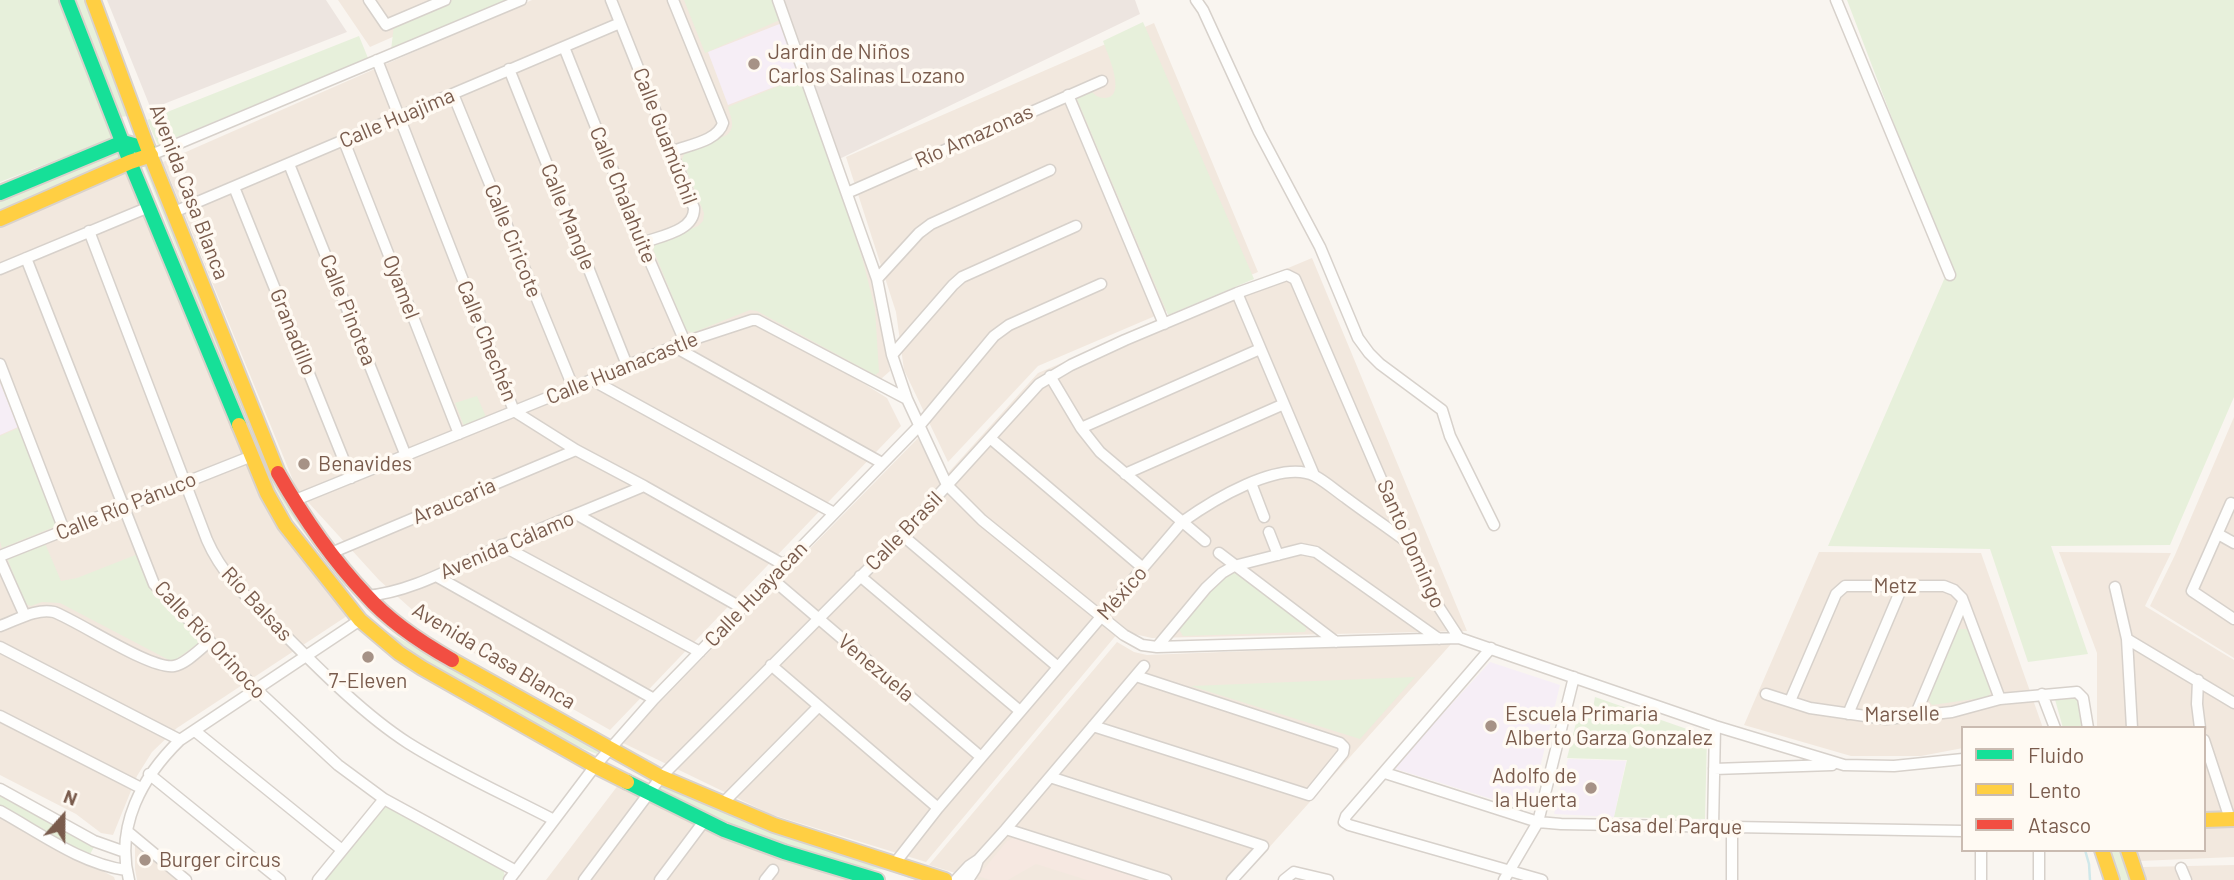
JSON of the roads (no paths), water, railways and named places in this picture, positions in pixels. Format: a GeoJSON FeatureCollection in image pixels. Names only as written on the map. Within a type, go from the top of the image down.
{"type":"FeatureCollection","features":[{"type":"Feature","properties":{"kind":"street","name":"Avenida Casa Blanca"},"geometry":{"type":"LineString","coordinates":[[67,0],[127,143]]}},
{"type":"Feature","properties":{"kind":"street","name":"Avenida Casa Blanca"},"geometry":{"type":"LineString","coordinates":[[93,0],[267,450],[293,501],[366,596],[397,623],[453,661],[661,777],[774,825],[945,880]]}},
{"type":"Feature","properties":{"kind":"street"},"geometry":{"type":"LineString","coordinates":[[369,0],[386,25],[445,0]]}},
{"type":"Feature","properties":{"kind":"street"},"geometry":{"type":"LineString","coordinates":[[0,219],[152,152],[521,0]]}},
{"type":"Feature","properties":{"kind":"street","name":"Calle Guamúchil"},"geometry":{"type":"LineString","coordinates":[[611,0],[693,203],[694,217],[691,222],[642,243]]}},
{"type":"Feature","properties":{"kind":"street"},"geometry":{"type":"LineString","coordinates":[[673,0],[723,123],[716,135],[673,151]]}},
{"type":"Feature","properties":{"kind":"street"},"geometry":{"type":"LineString","coordinates":[[778,0],[877,279],[892,355],[907,399],[947,485],[982,520],[1133,641],[1157,647],[1458,638],[1715,726],[1844,765]]}},
{"type":"Feature","properties":{"kind":"street"},"geometry":{"type":"LineString","coordinates":[[1196,0],[1259,132],[1320,247],[1358,338],[1369,354],[1443,410],[1450,436],[1494,525]]}},
{"type":"Feature","properties":{"kind":"street"},"geometry":{"type":"LineString","coordinates":[[1836,0],[1950,275]]}},
{"type":"Feature","properties":{"kind":"street","name":"Calle Huajima"},"geometry":{"type":"LineString","coordinates":[[174,212],[620,23]]}},
{"type":"Feature","properties":{"kind":"street","name":"Calle Chalahuite"},"geometry":{"type":"LineString","coordinates":[[564,47],[642,243],[685,342]]}},
{"type":"Feature","properties":{"kind":"street","name":"Calle Chechén"},"geometry":{"type":"LineString","coordinates":[[377,60],[514,411],[576,450],[784,565]]}},
{"type":"Feature","properties":{"kind":"street","name":"Calle Mangle"},"geometry":{"type":"LineString","coordinates":[[509,69],[627,365]]}},
{"type":"Feature","properties":{"kind":"street","name":"Río Amazonas"},"geometry":{"type":"LineString","coordinates":[[847,193],[1102,80]]}},
{"type":"Feature","properties":{"kind":"street","name":"Calle Ciricote"},"geometry":{"type":"LineString","coordinates":[[453,94],[573,387]]}},
{"type":"Feature","properties":{"kind":"street"},"geometry":{"type":"LineString","coordinates":[[1068,95],[1164,324]]}},
{"type":"Feature","properties":{"kind":"street"},"geometry":{"type":"LineString","coordinates":[[130,162],[127,143],[135,114]]}},
{"type":"Feature","properties":{"kind":"street","name":"Oyamel"},"geometry":{"type":"LineString","coordinates":[[344,141],[459,434]]}},
{"type":"Feature","properties":{"kind":"street"},"geometry":{"type":"LineString","coordinates":[[0,193],[127,143],[152,152]]}},
{"type":"Feature","properties":{"kind":"street","name":"Avenida Casa Blanca"},"geometry":{"type":"LineString","coordinates":[[130,162],[267,493],[285,525],[360,620],[399,653],[422,668],[595,766],[744,838],[877,880]]}},
{"type":"Feature","properties":{"kind":"street","name":"Calle Pinotea"},"geometry":{"type":"LineString","coordinates":[[289,164],[406,456]]}},
{"type":"Feature","properties":{"kind":"street"},"geometry":{"type":"LineString","coordinates":[[877,279],[931,223],[1050,170]]}},
{"type":"Feature","properties":{"kind":"street","name":"Granadillo"},"geometry":{"type":"LineString","coordinates":[[234,187],[351,478]]}},
{"type":"Feature","properties":{"kind":"street"},"geometry":{"type":"LineString","coordinates":[[0,269],[149,207]]}},
{"type":"Feature","properties":{"kind":"street"},"geometry":{"type":"LineString","coordinates":[[892,355],[962,277],[1076,226]]}},
{"type":"Feature","properties":{"kind":"street","name":"Río Balsas"},"geometry":{"type":"LineString","coordinates":[[89,231],[206,540],[224,572],[306,656],[379,722],[408,743],[554,820]]}},
{"type":"Feature","properties":{"kind":"street","name":"Calle Río Orinoco"},"geometry":{"type":"LineString","coordinates":[[26,258],[154,584],[257,690],[338,765],[384,799],[516,871]]}},
{"type":"Feature","properties":{"kind":"street","name":"Calle Brasil"},"geometry":{"type":"LineString","coordinates":[[584,880],[661,777],[902,535],[1039,384],[1071,365],[1164,324],[1237,293],[1291,275]]}},
{"type":"Feature","properties":{"kind":"street","name":"Santo Domingo"},"geometry":{"type":"LineString","coordinates":[[1291,275],[1431,595],[1458,638]]}},
{"type":"Feature","properties":{"kind":"street","name":"Calle Huayacan"},"geometry":{"type":"LineString","coordinates":[[509,880],[610,748],[699,652],[920,425],[1001,329],[1101,284]]}},
{"type":"Feature","properties":{"kind":"street"},"geometry":{"type":"LineString","coordinates":[[1237,293],[1314,475],[1408,542]]}},
{"type":"Feature","properties":{"kind":"street","name":"Calle Huanacastle"},"geometry":{"type":"LineString","coordinates":[[293,501],[673,346],[749,320],[757,320],[907,399]]}},
{"type":"Feature","properties":{"kind":"street"},"geometry":{"type":"LineString","coordinates":[[673,346],[883,463]]}},
{"type":"Feature","properties":{"kind":"street"},"geometry":{"type":"LineString","coordinates":[[1081,428],[1260,349]]}},
{"type":"Feature","properties":{"kind":"street"},"geometry":{"type":"LineString","coordinates":[[0,364],[64,530]]}},
{"type":"Feature","properties":{"kind":"street"},"geometry":{"type":"LineString","coordinates":[[1050,376],[1081,428],[1100,452],[1205,541]]}},
{"type":"Feature","properties":{"kind":"street"},"geometry":{"type":"LineString","coordinates":[[592,380],[834,513]]}},
{"type":"Feature","properties":{"kind":"street"},"geometry":{"type":"LineString","coordinates":[[1125,474],[1284,404]]}},
{"type":"Feature","properties":{"kind":"street"},"geometry":{"type":"LineString","coordinates":[[990,438],[1143,569]]}},
{"type":"Feature","properties":{"kind":"street","name":"Araucaria"},"geometry":{"type":"LineString","coordinates":[[331,553],[576,450]]}},
{"type":"Feature","properties":{"kind":"street","name":"Calle Río Pánuco"},"geometry":{"type":"LineString","coordinates":[[0,558],[252,456]]}},
{"type":"Feature","properties":{"kind":"street","name":"México"},"geometry":{"type":"LineString","coordinates":[[895,863],[937,808],[1182,522],[1219,498],[1251,483],[1280,473],[1314,475]]}},
{"type":"Feature","properties":{"kind":"street"},"geometry":{"type":"LineString","coordinates":[[1251,483],[1264,517]]}},
{"type":"Feature","properties":{"kind":"street"},"geometry":{"type":"LineString","coordinates":[[267,493],[275,486],[285,485]]}},
{"type":"Feature","properties":{"kind":"street","name":"Avenida Cálamo"},"geometry":{"type":"LineString","coordinates":[[366,596],[384,594],[436,576],[501,545],[645,486]]}},
{"type":"Feature","properties":{"kind":"street"},"geometry":{"type":"LineString","coordinates":[[2233,498],[2192,591],[2234,619]]}},
{"type":"Feature","properties":{"kind":"street"},"geometry":{"type":"LineString","coordinates":[[576,514],[742,608]]}},
{"type":"Feature","properties":{"kind":"street"},"geometry":{"type":"LineString","coordinates":[[1269,532],[1278,555]]}},
{"type":"Feature","properties":{"kind":"street"},"geometry":{"type":"LineString","coordinates":[[2218,534],[2234,543]]}},
{"type":"Feature","properties":{"kind":"street"},"geometry":{"type":"LineString","coordinates":[[902,535],[1058,667]]}},
{"type":"Feature","properties":{"kind":"street"},"geometry":{"type":"LineString","coordinates":[[501,545],[699,652]]}},
{"type":"Feature","properties":{"kind":"street"},"geometry":{"type":"LineString","coordinates":[[1157,647],[1206,588],[1222,573],[1234,566],[1301,549],[1316,552],[1438,639]]}},
{"type":"Feature","properties":{"kind":"street"},"geometry":{"type":"LineString","coordinates":[[1219,554],[1337,642]]}},
{"type":"Feature","properties":{"kind":"street"},"geometry":{"type":"LineString","coordinates":[[0,558],[25,616]]}},
{"type":"Feature","properties":{"kind":"street"},"geometry":{"type":"LineString","coordinates":[[436,576],[654,699]]}},
{"type":"Feature","properties":{"kind":"street"},"geometry":{"type":"LineString","coordinates":[[860,576],[1020,711]]}},
{"type":"Feature","properties":{"kind":"street","name":"Venezuela"},"geometry":{"type":"LineString","coordinates":[[771,578],[981,757]]}},
{"type":"Feature","properties":{"kind":"street","name":"Metz"},"geometry":{"type":"LineString","coordinates":[[1790,701],[1838,591],[1845,586],[1950,588],[1961,596],[1963,601]]}},
{"type":"Feature","properties":{"kind":"street"},"geometry":{"type":"LineString","coordinates":[[1848,714],[1902,587]]}},
{"type":"Feature","properties":{"kind":"street"},"geometry":{"type":"LineString","coordinates":[[2115,587],[2127,639],[2132,726]]}},
{"type":"Feature","properties":{"kind":"street"},"geometry":{"type":"LineString","coordinates":[[337,591],[366,596],[360,620]]}},
{"type":"Feature","properties":{"kind":"street"},"geometry":{"type":"LineString","coordinates":[[1963,601],[2000,699]]}},
{"type":"Feature","properties":{"kind":"street"},"geometry":{"type":"LineString","coordinates":[[1915,716],[1963,601]]}},
{"type":"Feature","properties":{"kind":"street"},"geometry":{"type":"LineString","coordinates":[[0,626],[42,611],[54,612],[165,666],[177,666],[210,641]]}},
{"type":"Feature","properties":{"kind":"street"},"geometry":{"type":"LineString","coordinates":[[128,875],[125,852],[134,804],[149,774],[180,740],[360,620],[397,623]]}},
{"type":"Feature","properties":{"kind":"street"},"geometry":{"type":"LineString","coordinates":[[2127,639],[2234,702]]}},
{"type":"Feature","properties":{"kind":"street"},"geometry":{"type":"LineString","coordinates":[[0,647],[180,740]]}},
{"type":"Feature","properties":{"kind":"street"},"geometry":{"type":"LineString","coordinates":[[1491,648],[1346,816],[1344,822],[1507,876],[1542,880]]}},
{"type":"Feature","properties":{"kind":"street"},"geometry":{"type":"LineString","coordinates":[[771,665],[937,808]]}},
{"type":"Feature","properties":{"kind":"street"},"geometry":{"type":"LineString","coordinates":[[956,880],[1006,829],[1144,666]]}},
{"type":"Feature","properties":{"kind":"street"},"geometry":{"type":"LineString","coordinates":[[1093,726],[1309,795],[1343,753],[1344,747],[1340,743],[1136,676]]}},
{"type":"Feature","properties":{"kind":"street"},"geometry":{"type":"LineString","coordinates":[[1507,876],[1538,822],[1574,677]]}},
{"type":"Feature","properties":{"kind":"street"},"geometry":{"type":"LineString","coordinates":[[2198,680],[2200,726]]}},
{"type":"Feature","properties":{"kind":"street","name":"Marselle"},"geometry":{"type":"LineString","coordinates":[[1766,694],[1810,708],[1886,719],[1952,712],[2000,699],[2080,693],[2084,698],[2088,726]]}},
{"type":"Feature","properties":{"kind":"street"},"geometry":{"type":"LineString","coordinates":[[2042,694],[2054,726]]}},
{"type":"Feature","properties":{"kind":"street"},"geometry":{"type":"LineString","coordinates":[[722,804],[819,706]]}},
{"type":"Feature","properties":{"kind":"street"},"geometry":{"type":"LineString","coordinates":[[0,716],[141,788]]}},
{"type":"Feature","properties":{"kind":"street"},"geometry":{"type":"LineString","coordinates":[[1713,827],[1715,726]]}},
{"type":"Feature","properties":{"kind":"street"},"geometry":{"type":"LineString","coordinates":[[195,731],[342,850]]}},
{"type":"Feature","properties":{"kind":"street"},"geometry":{"type":"LineString","coordinates":[[2206,746],[2232,819],[2206,820]]}},
{"type":"Feature","properties":{"kind":"street"},"geometry":{"type":"LineString","coordinates":[[1714,769],[1894,766],[1961,759]]}},
{"type":"Feature","properties":{"kind":"street","name":"Casa del Parque"},"geometry":{"type":"LineString","coordinates":[[1385,773],[1538,822],[1961,831]]}},
{"type":"Feature","properties":{"kind":"street"},"geometry":{"type":"LineString","coordinates":[[149,774],[281,880]]}},
{"type":"Feature","properties":{"kind":"street"},"geometry":{"type":"LineString","coordinates":[[1050,777],[1263,846],[1232,880]]}},
{"type":"Feature","properties":{"kind":"street"},"geometry":{"type":"LineString","coordinates":[[0,789],[94,841],[125,852]]}},
{"type":"Feature","properties":{"kind":"street"},"geometry":{"type":"LineString","coordinates":[[318,880],[384,799]]}},
{"type":"Feature","properties":{"kind":"street"},"geometry":{"type":"LineString","coordinates":[[0,811],[90,861],[128,875]]}},
{"type":"Feature","properties":{"kind":"street"},"geometry":{"type":"LineString","coordinates":[[660,880],[705,820]]}},
{"type":"Feature","properties":{"kind":"street"},"geometry":{"type":"LineString","coordinates":[[1732,827],[1732,880]]}},
{"type":"Feature","properties":{"kind":"street"},"geometry":{"type":"LineString","coordinates":[[1006,829],[1166,880]]}},
{"type":"Feature","properties":{"kind":"street"},"geometry":{"type":"LineString","coordinates":[[127,831],[186,880]]}},
{"type":"Feature","properties":{"kind":"street"},"geometry":{"type":"LineString","coordinates":[[1981,852],[1981,880]]}},
{"type":"Feature","properties":{"kind":"street"},"geometry":{"type":"LineString","coordinates":[[2039,852],[2039,880]]}},
{"type":"Feature","properties":{"kind":"street"},"geometry":{"type":"LineString","coordinates":[[2103,852],[2112,880]]}},
{"type":"Feature","properties":{"kind":"street"},"geometry":{"type":"LineString","coordinates":[[2129,852],[2138,880]]}},
{"type":"Feature","properties":{"kind":"street"},"geometry":{"type":"LineString","coordinates":[[968,880],[978,860]]}},
{"type":"Feature","properties":{"kind":"street"},"geometry":{"type":"LineString","coordinates":[[2181,868],[2186,880]]}},
{"type":"Feature","properties":{"kind":"street"},"geometry":{"type":"LineString","coordinates":[[765,880],[773,870]]}},
{"type":"Feature","properties":{"kind":"street"},"geometry":{"type":"LineString","coordinates":[[1284,880],[1294,872],[1328,880]]}},
{"type":"Feature","properties":{"kind":"waterway"},"geometry":{"type":"LineString","coordinates":[[2086,852],[2090,880]]}},
{"type":"Feature","properties":{"kind":"place","name":"Jardin de Niños Carlos Salinas Lozano"},"geometry":{"type":"Point","coordinates":[754,64]}},
{"type":"Feature","properties":{"kind":"place","name":"Benavides"},"geometry":{"type":"Point","coordinates":[304,464]}},
{"type":"Feature","properties":{"kind":"place","name":"7-Eleven"},"geometry":{"type":"Point","coordinates":[368,657]}},
{"type":"Feature","properties":{"kind":"place","name":"Escuela Primaria Alberto Garza Gonzalez"},"geometry":{"type":"Point","coordinates":[1491,726]}},
{"type":"Feature","properties":{"kind":"place","name":"Adolfo de la Huerta"},"geometry":{"type":"Point","coordinates":[1591,788]}},
{"type":"Feature","properties":{"kind":"place","name":"Burger circus"},"geometry":{"type":"Point","coordinates":[145,860]}}]}
